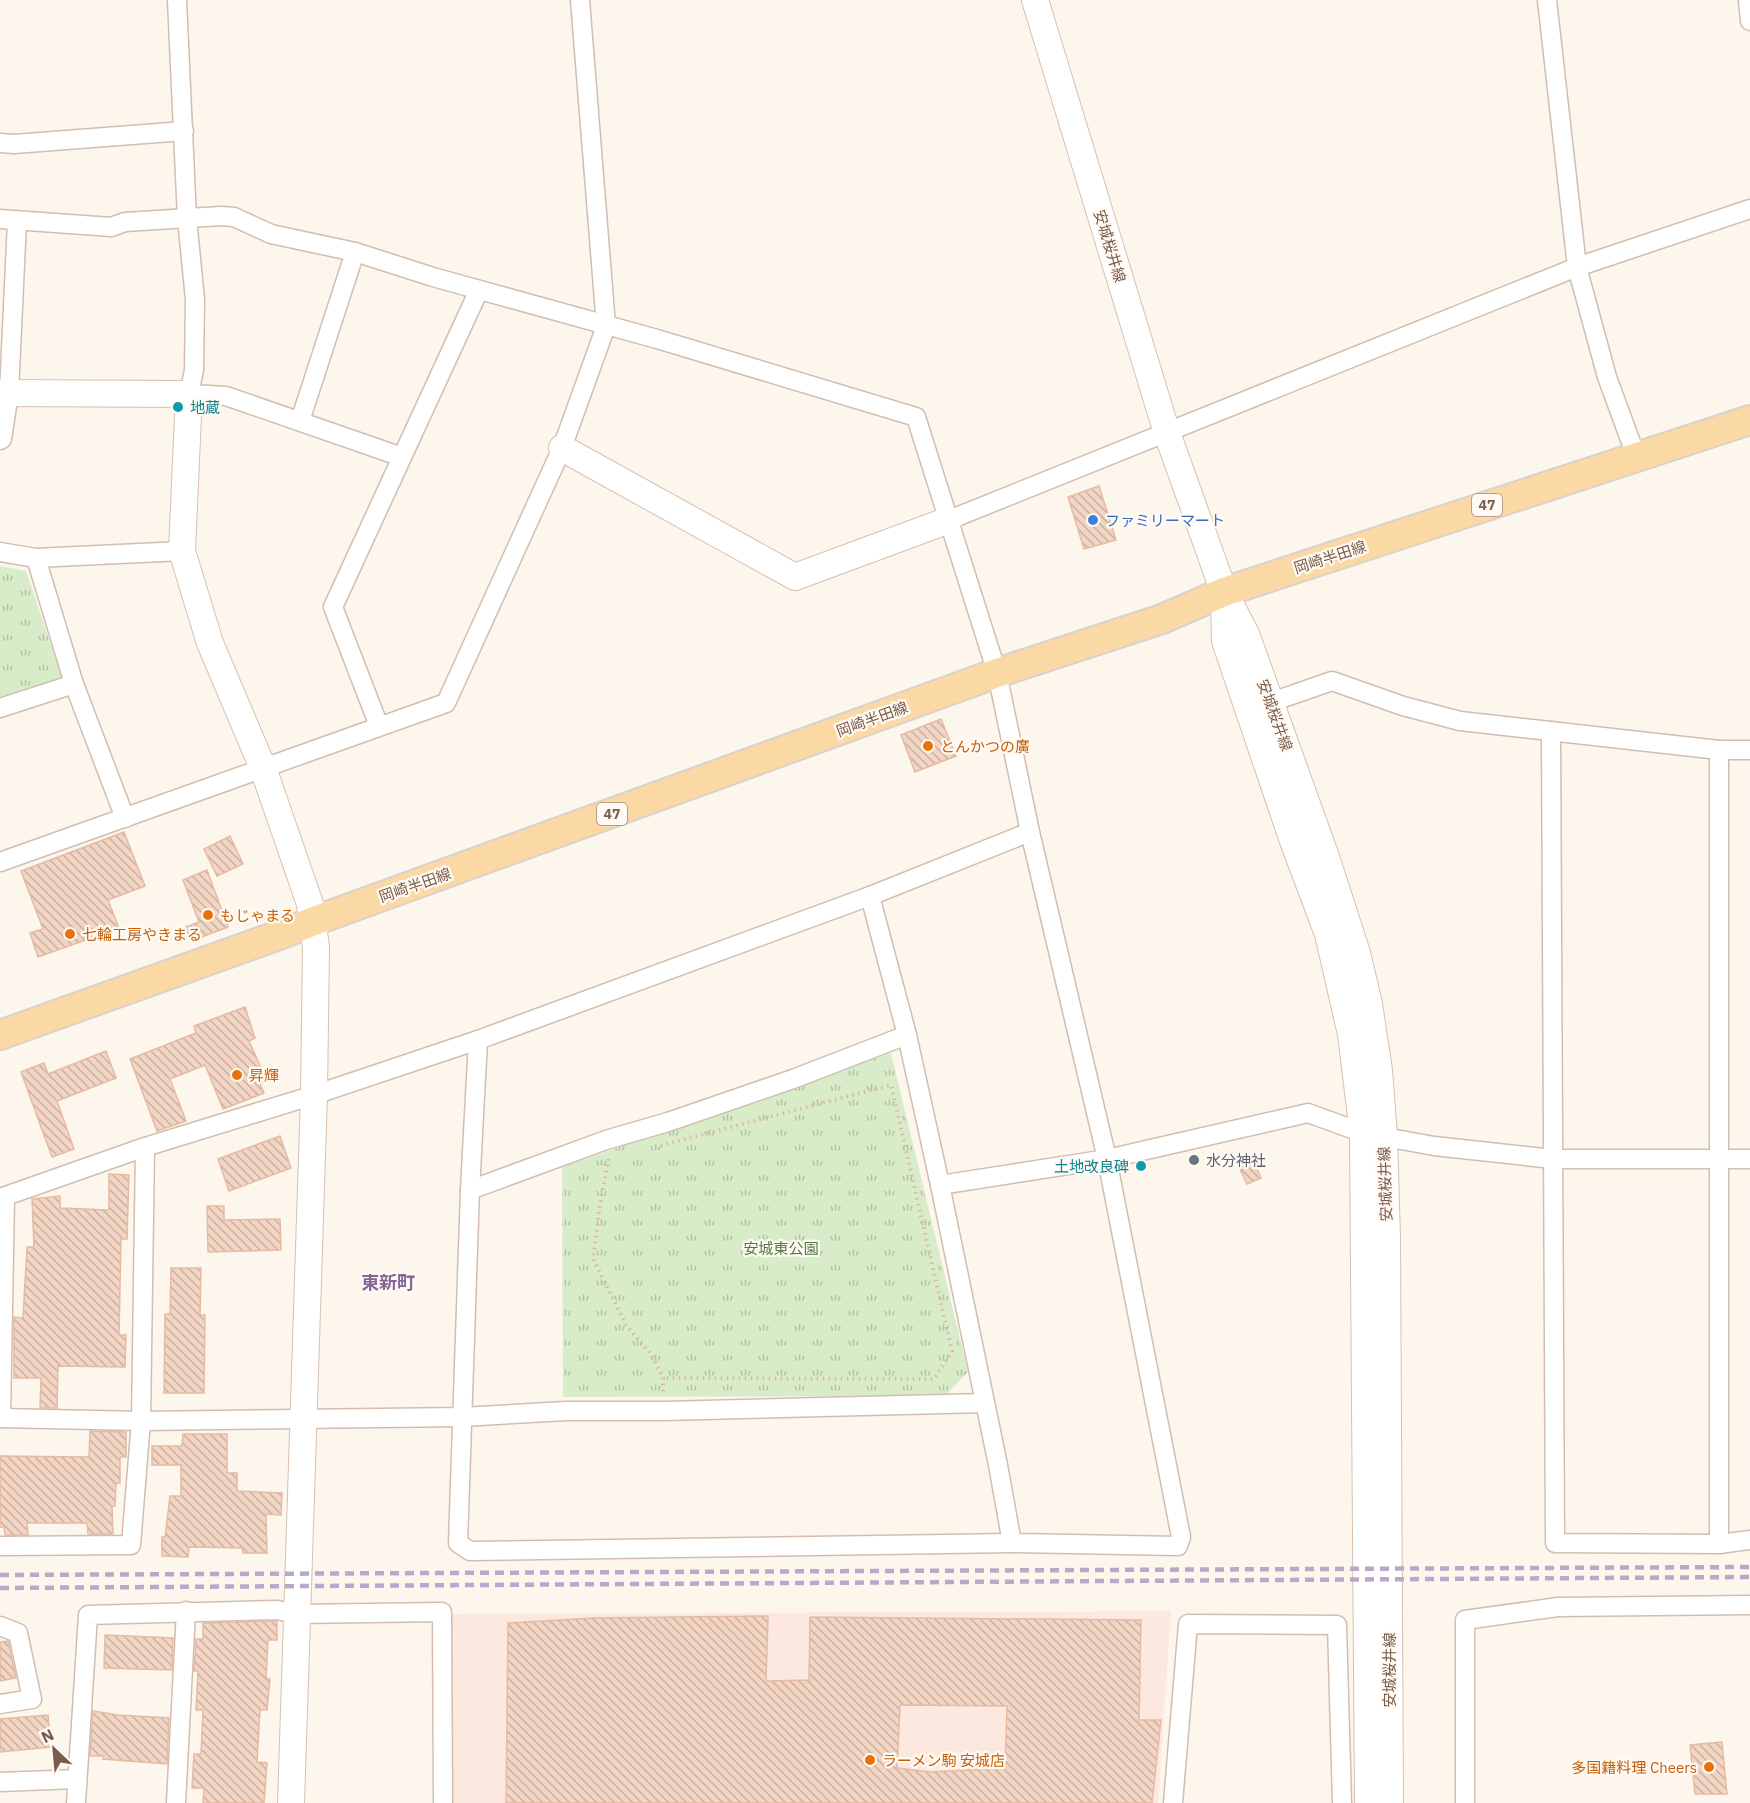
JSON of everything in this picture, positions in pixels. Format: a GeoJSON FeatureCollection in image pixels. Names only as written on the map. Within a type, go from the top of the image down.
{"type":"FeatureCollection","features":[{"type":"Feature","properties":{"kind":"main road","name":"安城桜井線"},"geometry":{"type":"LineString","coordinates":[[1035,0],[1167,433],[1224,592],[1225,641],[1259,706],[1293,841],[1328,934],[1374,1135],[1387,1250],[1390,1803]]}},
{"type":"Feature","properties":{"kind":"main road"},"geometry":{"type":"LineString","coordinates":[[4,393],[189,394],[182,551],[210,643],[263,768],[314,921],[316,947],[314,1095],[291,1803]]}},
{"type":"Feature","properties":{"kind":"main road","name":"岡崎半田線"},"geometry":{"type":"LineString","coordinates":[[0,1035],[997,673],[1162,619],[1224,592],[1750,420]]}},
{"type":"Feature","properties":{"kind":"main road"},"geometry":{"type":"LineString","coordinates":[[562,448],[795,577],[949,520]]}},
{"type":"Feature","properties":{"kind":"main road","name":"安城桜井線"},"geometry":{"type":"LineString","coordinates":[[1368,1803],[1374,1135]]}},
{"type":"Feature","properties":{"kind":"street"},"geometry":{"type":"LineString","coordinates":[[177,0],[187,219],[195,299],[194,370],[189,394],[226,396],[402,457]]}},
{"type":"Feature","properties":{"kind":"street"},"geometry":{"type":"LineString","coordinates":[[0,862],[446,704],[562,448],[606,326],[580,0]]}},
{"type":"Feature","properties":{"kind":"street"},"geometry":{"type":"LineString","coordinates":[[1547,0],[1577,267],[1607,377],[1636,456]]}},
{"type":"Feature","properties":{"kind":"street"},"geometry":{"type":"LineString","coordinates":[[1748,0],[1750,21]]}},
{"type":"Feature","properties":{"kind":"street"},"geometry":{"type":"LineString","coordinates":[[0,143],[14,144],[184,131]]}},
{"type":"Feature","properties":{"kind":"street"},"geometry":{"type":"LineString","coordinates":[[949,520],[1577,267],[1750,209]]}},
{"type":"Feature","properties":{"kind":"street"},"geometry":{"type":"LineString","coordinates":[[0,440],[2,439],[4,393],[8,220],[111,227],[125,222],[234,217],[271,234],[355,252],[916,417],[997,673],[1030,832],[1107,1159],[1181,1538],[1178,1546],[1012,1543],[470,1551],[458,1543],[470,1190],[478,1040]]}},
{"type":"Feature","properties":{"kind":"street"},"geometry":{"type":"LineString","coordinates":[[300,421],[355,252]]}},
{"type":"Feature","properties":{"kind":"street"},"geometry":{"type":"LineString","coordinates":[[379,726],[333,607],[479,290]]}},
{"type":"Feature","properties":{"kind":"street"},"geometry":{"type":"LineString","coordinates":[[0,552],[36,558],[182,551]]}},
{"type":"Feature","properties":{"kind":"street"},"geometry":{"type":"LineString","coordinates":[[36,558],[74,684],[125,818]]}},
{"type":"Feature","properties":{"kind":"street"},"geometry":{"type":"LineString","coordinates":[[1259,706],[1332,681],[1403,706],[1460,721],[1719,750],[1750,750]]}},
{"type":"Feature","properties":{"kind":"street"},"geometry":{"type":"LineString","coordinates":[[0,708],[74,684]]}},
{"type":"Feature","properties":{"kind":"street"},"geometry":{"type":"LineString","coordinates":[[1551,731],[1555,1543],[1719,1544],[1750,1540]]}},
{"type":"Feature","properties":{"kind":"street"},"geometry":{"type":"LineString","coordinates":[[1719,750],[1719,1544]]}},
{"type":"Feature","properties":{"kind":"street"},"geometry":{"type":"LineString","coordinates":[[985,1402],[664,1411],[566,1411],[462,1417],[141,1421],[1,1418],[2,1197],[478,1040],[870,896],[1030,832]]}},
{"type":"Feature","properties":{"kind":"street"},"geometry":{"type":"LineString","coordinates":[[870,896],[907,1035],[940,1185],[999,1465],[1012,1543]]}},
{"type":"Feature","properties":{"kind":"street"},"geometry":{"type":"LineString","coordinates":[[470,1190],[606,1140],[680,1118],[907,1035]]}},
{"type":"Feature","properties":{"kind":"street"},"geometry":{"type":"LineString","coordinates":[[940,1185],[1107,1159],[1308,1113],[1374,1135],[1434,1146],[1553,1159],[1750,1159]]}},
{"type":"Feature","properties":{"kind":"street"},"geometry":{"type":"LineString","coordinates":[[0,1546],[131,1545],[141,1421],[145,1148]]}},
{"type":"Feature","properties":{"kind":"street"},"geometry":{"type":"LineString","coordinates":[[1465,1803],[1465,1620],[1558,1607],[1750,1605]]}},
{"type":"Feature","properties":{"kind":"street"},"geometry":{"type":"LineString","coordinates":[[76,1803],[88,1615],[277,1610],[296,1614],[442,1612],[443,1803]]}},
{"type":"Feature","properties":{"kind":"street"},"geometry":{"type":"LineString","coordinates":[[176,1803],[186,1611]]}},
{"type":"Feature","properties":{"kind":"street"},"geometry":{"type":"LineString","coordinates":[[1173,1803],[1188,1624],[1337,1624],[1342,1803]]}},
{"type":"Feature","properties":{"kind":"street"},"geometry":{"type":"LineString","coordinates":[[0,1626],[18,1633],[32,1699],[0,1704]]}},
{"type":"Feature","properties":{"kind":"street"},"geometry":{"type":"LineString","coordinates":[[0,1782],[77,1779]]}},
{"type":"Feature","properties":{"kind":"path"},"geometry":{"type":"LineString","coordinates":[[654,1147],[891,1086],[952,1351],[934,1380],[663,1378]]}},
{"type":"Feature","properties":{"kind":"path"},"geometry":{"type":"LineString","coordinates":[[606,1140],[609,1159],[593,1259],[626,1325],[651,1354],[663,1378],[664,1411]]}},
{"type":"Feature","properties":{"kind":"path"},"geometry":{"type":"LineString","coordinates":[[609,1159],[620,1156]]}},
{"type":"Feature","properties":{"kind":"shaded area"},"geometry":{"type":"Polygon","coordinates":[[[1171,1611],[1158,1803],[451,1803],[451,1614],[1171,1611]]]}},
{"type":"Feature","properties":{"kind":"green space"},"geometry":{"type":"Polygon","coordinates":[[[0,566],[26,571],[62,678],[0,700],[0,566]]]}},
{"type":"Feature","properties":{"kind":"green space","name":"安城東公園"},"geometry":{"type":"Polygon","coordinates":[[[891,1053],[968,1372],[945,1396],[563,1397],[562,1167],[891,1053]]]}},
{"type":"Feature","properties":{"kind":"building"},"geometry":{"type":"Polygon","coordinates":[[[1099,486],[1116,540],[1084,549],[1068,497],[1099,486]]]}},
{"type":"Feature","properties":{"kind":"building"},"geometry":{"type":"Polygon","coordinates":[[[941,719],[956,756],[915,772],[901,735],[941,719]]]}},
{"type":"Feature","properties":{"kind":"building"},"geometry":{"type":"Polygon","coordinates":[[[124,832],[145,886],[108,900],[119,928],[38,957],[30,933],[43,929],[21,871],[124,832]]]}},
{"type":"Feature","properties":{"kind":"building"},"geometry":{"type":"Polygon","coordinates":[[[230,836],[243,864],[217,876],[204,849],[230,836]]]}},
{"type":"Feature","properties":{"kind":"building"},"geometry":{"type":"Polygon","coordinates":[[[207,870],[228,927],[191,941],[186,927],[199,922],[183,880],[207,870]]]}},
{"type":"Feature","properties":{"kind":"building"},"geometry":{"type":"Polygon","coordinates":[[[245,1007],[255,1038],[249,1041],[267,1081],[260,1084],[264,1093],[223,1109],[205,1065],[170,1079],[186,1121],[157,1131],[130,1059],[196,1033],[194,1026],[245,1007]]]}},
{"type":"Feature","properties":{"kind":"building"},"geometry":{"type":"Polygon","coordinates":[[[106,1051],[116,1078],[57,1101],[74,1149],[52,1157],[21,1072],[44,1063],[48,1074],[106,1051]]]}},
{"type":"Feature","properties":{"kind":"building"},"geometry":{"type":"Polygon","coordinates":[[[280,1136],[291,1168],[229,1191],[218,1159],[280,1136]]]}},
{"type":"Feature","properties":{"kind":"building"},"geometry":{"type":"Polygon","coordinates":[[[1253,1159],[1261,1178],[1247,1184],[1238,1165],[1253,1159]]]}},
{"type":"Feature","properties":{"kind":"building"},"geometry":{"type":"Polygon","coordinates":[[[109,1174],[129,1175],[127,1239],[121,1239],[119,1335],[126,1335],[125,1367],[58,1366],[57,1408],[40,1408],[41,1378],[14,1378],[14,1317],[23,1318],[27,1247],[34,1247],[32,1199],[60,1196],[60,1208],[109,1210],[109,1174]]]}},
{"type":"Feature","properties":{"kind":"building"},"geometry":{"type":"Polygon","coordinates":[[[207,1206],[224,1206],[224,1220],[280,1219],[281,1250],[208,1252],[207,1206]]]}},
{"type":"Feature","properties":{"kind":"building"},"geometry":{"type":"Polygon","coordinates":[[[171,1268],[201,1268],[200,1315],[205,1315],[204,1393],[164,1393],[165,1314],[170,1314],[171,1268]]]}},
{"type":"Feature","properties":{"kind":"building"},"geometry":{"type":"Polygon","coordinates":[[[90,1431],[126,1432],[126,1457],[120,1457],[120,1483],[116,1483],[115,1506],[112,1506],[113,1534],[88,1534],[87,1523],[27,1523],[28,1535],[5,1535],[4,1527],[0,1527],[0,1456],[89,1457],[90,1431]]]}},
{"type":"Feature","properties":{"kind":"building"},"geometry":{"type":"Polygon","coordinates":[[[183,1434],[227,1434],[227,1473],[237,1473],[237,1491],[282,1493],[281,1515],[266,1514],[267,1553],[243,1553],[242,1548],[189,1547],[188,1557],[162,1556],[162,1537],[165,1537],[170,1496],[181,1496],[181,1465],[152,1465],[152,1446],[182,1446],[183,1434]]]}},
{"type":"Feature","properties":{"kind":"building"},"geometry":{"type":"Polygon","coordinates":[[[768,1616],[766,1681],[809,1680],[810,1617],[1141,1620],[1139,1720],[1161,1720],[1152,1803],[506,1803],[508,1623],[594,1618],[768,1616]],[[900,1705],[897,1768],[931,1772],[1005,1768],[1007,1706],[900,1705]]]}},
{"type":"Feature","properties":{"kind":"building"},"geometry":{"type":"Polygon","coordinates":[[[277,1621],[277,1640],[268,1640],[266,1678],[270,1679],[267,1710],[260,1710],[257,1762],[267,1763],[264,1803],[203,1803],[204,1788],[192,1788],[194,1754],[201,1754],[203,1710],[196,1710],[198,1671],[194,1671],[196,1639],[203,1639],[203,1623],[277,1621]]]}},
{"type":"Feature","properties":{"kind":"building"},"geometry":{"type":"Polygon","coordinates":[[[105,1635],[173,1638],[172,1670],[104,1668],[105,1635]]]}},
{"type":"Feature","properties":{"kind":"building"},"geometry":{"type":"Polygon","coordinates":[[[8,1641],[16,1678],[0,1681],[0,1642],[8,1641]]]}},
{"type":"Feature","properties":{"kind":"building"},"geometry":{"type":"Polygon","coordinates":[[[93,1711],[169,1718],[167,1764],[90,1756],[93,1711]]]}},
{"type":"Feature","properties":{"kind":"building"},"geometry":{"type":"Polygon","coordinates":[[[48,1715],[51,1747],[0,1752],[0,1719],[48,1715]]]}},
{"type":"Feature","properties":{"kind":"building"},"geometry":{"type":"Polygon","coordinates":[[[1722,1742],[1727,1794],[1695,1794],[1690,1745],[1722,1742]]]}},
{"type":"Feature","properties":{"kind":"railway"},"geometry":{"type":"LineString","coordinates":[[0,1575],[1750,1567]]}},
{"type":"Feature","properties":{"kind":"railway"},"geometry":{"type":"LineString","coordinates":[[0,1588],[1750,1577]]}},
{"type":"Feature","properties":{"kind":"place","name":"地蔵"},"geometry":{"type":"Point","coordinates":[178,407]}},
{"type":"Feature","properties":{"kind":"place","name":"ファミリーマート"},"geometry":{"type":"Point","coordinates":[1093,520]}},
{"type":"Feature","properties":{"kind":"place","name":"とんかつの廣"},"geometry":{"type":"Point","coordinates":[928,746]}},
{"type":"Feature","properties":{"kind":"place","name":"もじゃまる"},"geometry":{"type":"Point","coordinates":[208,915]}},
{"type":"Feature","properties":{"kind":"place","name":"七輪工房やきまる"},"geometry":{"type":"Point","coordinates":[70,934]}},
{"type":"Feature","properties":{"kind":"place","name":"昇輝"},"geometry":{"type":"Point","coordinates":[237,1075]}},
{"type":"Feature","properties":{"kind":"place","name":"水分神社"},"geometry":{"type":"Point","coordinates":[1194,1160]}},
{"type":"Feature","properties":{"kind":"place","name":"土地改良碑"},"geometry":{"type":"Point","coordinates":[1141,1166]}},
{"type":"Feature","properties":{"kind":"place","name":"ラーメン駒 安城店"},"geometry":{"type":"Point","coordinates":[870,1760]}},
{"type":"Feature","properties":{"kind":"place","name":"多国籍料理 Cheers"},"geometry":{"type":"Point","coordinates":[1709,1767]}},
{"type":"Feature","properties":{"kind":"district","name":"東新町"},"geometry":{"type":"Point","coordinates":[388,1282]}}]}
